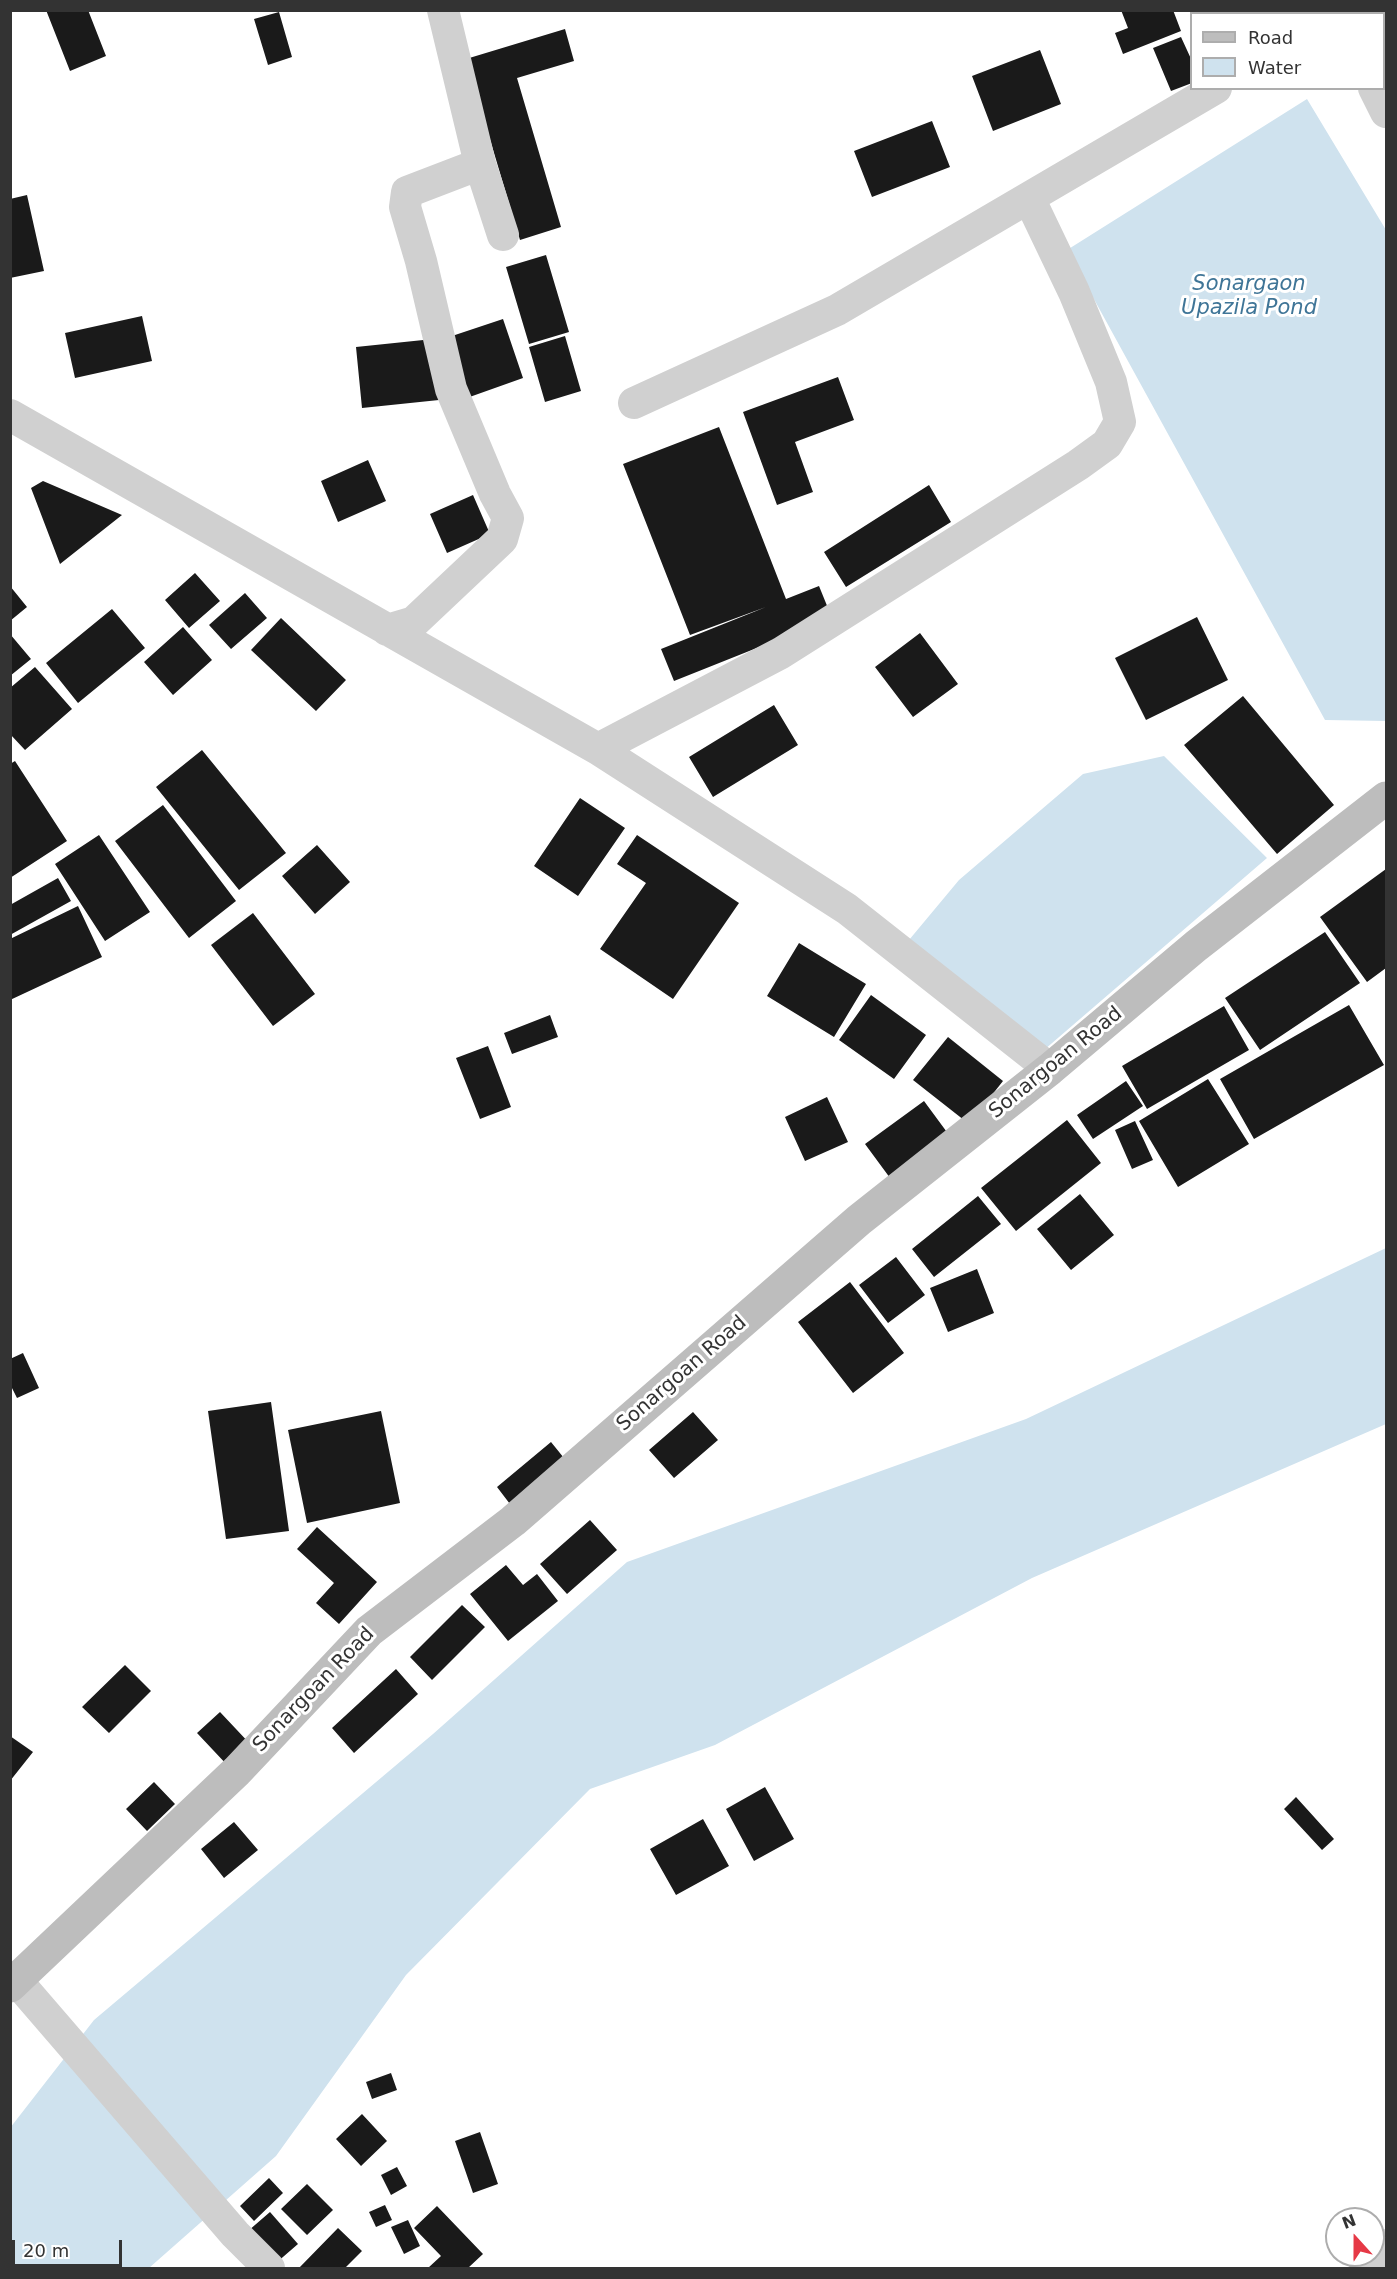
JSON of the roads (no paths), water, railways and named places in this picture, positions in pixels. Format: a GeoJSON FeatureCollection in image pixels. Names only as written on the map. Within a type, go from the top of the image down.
{"type":"FeatureCollection","features":[{"type":"Feature","properties":{"kind":"main road","name":"Sonargoan Road"},"geometry":{"type":"LineString","coordinates":[[13,1983],[237,1771],[369,1631],[513,1521],[859,1220],[1050,1069],[1196,946],[1386,798]]}},
{"type":"Feature","properties":{"kind":"street"},"geometry":{"type":"LineString","coordinates":[[443,10],[480,164],[503,235]]}},
{"type":"Feature","properties":{"kind":"street"},"geometry":{"type":"LineString","coordinates":[[634,403],[837,310],[1213,90]]}},
{"type":"Feature","properties":{"kind":"street"},"geometry":{"type":"LineString","coordinates":[[1375,90],[1386,112]]}},
{"type":"Feature","properties":{"kind":"street"},"geometry":{"type":"LineString","coordinates":[[387,630],[414,622],[502,539],[508,518],[495,494],[451,389],[421,261],[405,207],[407,192],[480,164]]}},
{"type":"Feature","properties":{"kind":"street"},"geometry":{"type":"LineString","coordinates":[[598,749],[781,653],[1078,465],[1107,444],[1120,422],[1111,382],[1074,292],[1029,198]]}},
{"type":"Feature","properties":{"kind":"street"},"geometry":{"type":"LineString","coordinates":[[10,415],[387,630],[438,656],[598,749],[848,909],[1050,1069]]}},
{"type":"Feature","properties":{"kind":"street"},"geometry":{"type":"LineString","coordinates":[[13,1983],[42,2010],[235,2234],[269,2268]]}},
{"type":"Feature","properties":{"kind":"street"},"geometry":{"type":"LineString","coordinates":[[1365,2268],[1386,2245]]}},
{"type":"Feature","properties":{"kind":"water","name":"Sonargaon Upazila Pond"},"geometry":{"type":"Polygon","coordinates":[[[1307,99],[1386,230],[1386,721],[1325,720],[1067,250],[1307,99]]]}},
{"type":"Feature","properties":{"kind":"water"},"geometry":{"type":"Polygon","coordinates":[[[1164,756],[1267,858],[1037,1056],[904,946],[959,880],[1083,774],[1164,756]]]}},
{"type":"Feature","properties":{"kind":"water"},"geometry":{"type":"Polygon","coordinates":[[[1386,1248],[1386,1424],[1032,1578],[715,1745],[590,1789],[406,1975],[276,2156],[149,2268],[11,2268],[10,2128],[94,2020],[433,1734],[627,1562],[1026,1419],[1386,1248]]]}}]}
